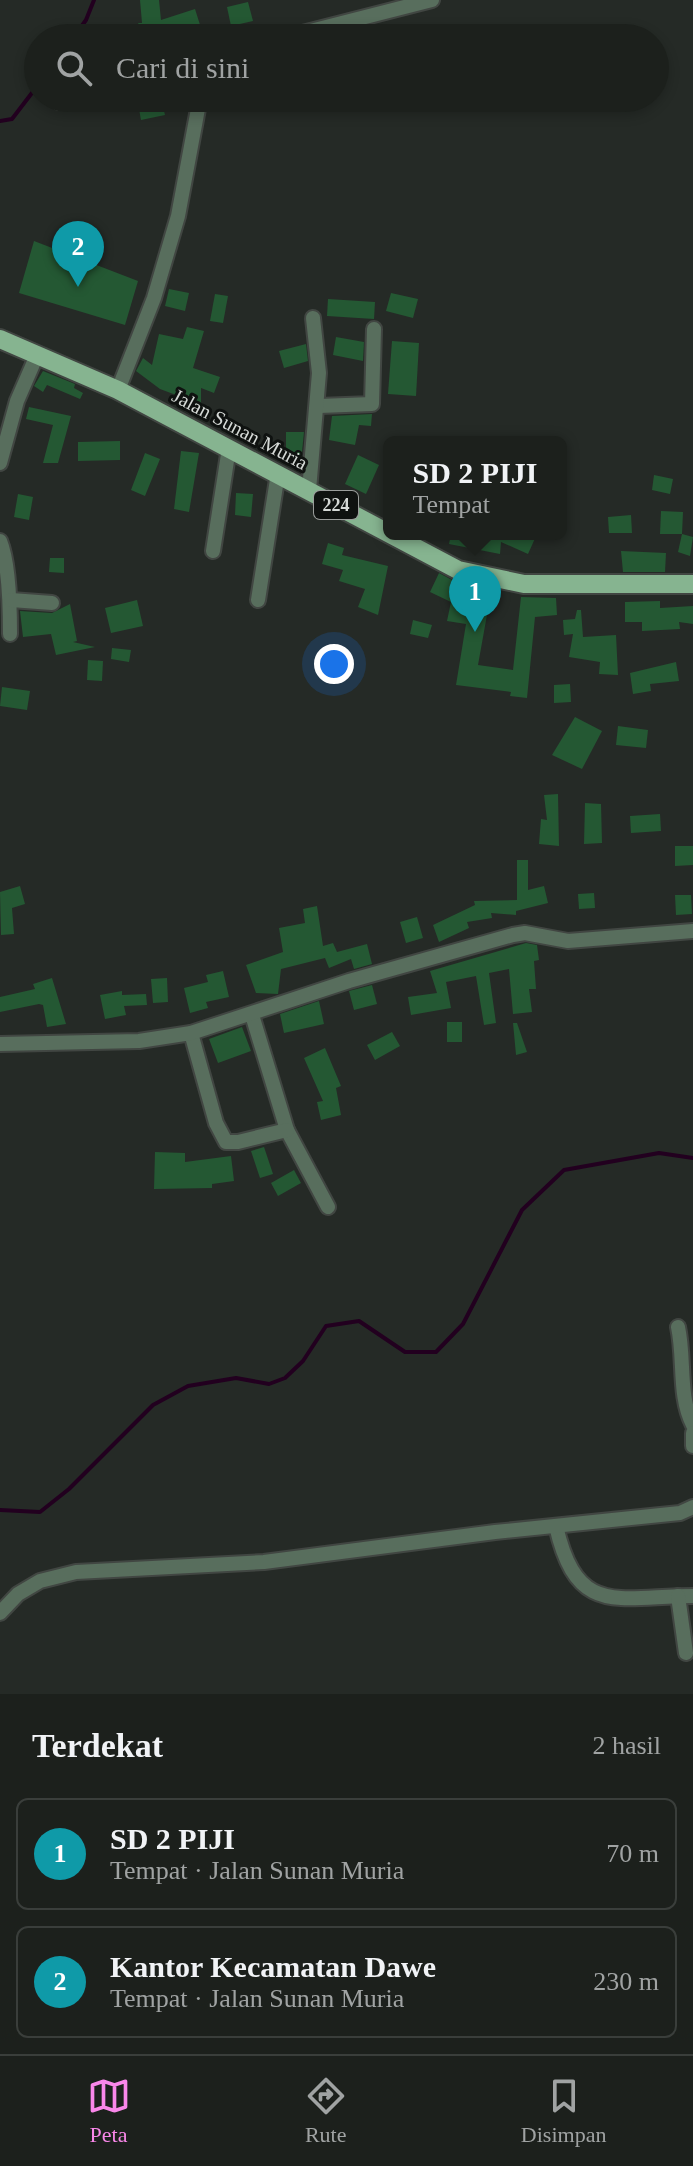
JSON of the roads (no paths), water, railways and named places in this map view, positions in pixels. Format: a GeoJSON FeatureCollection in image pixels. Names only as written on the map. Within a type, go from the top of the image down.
{"type":"FeatureCollection","features":[{"type":"Feature","properties":{"kind":"main road","name":"Jalan Sunan Muria"},"geometry":{"type":"LineString","coordinates":[[0,339],[118,390],[383,531]]}},
{"type":"Feature","properties":{"kind":"main road","name":"Jalan Sunan Muria"},"geometry":{"type":"LineString","coordinates":[[399,540],[444,565],[475,575],[524,584],[693,584]]}},
{"type":"Feature","properties":{"kind":"street"},"geometry":{"type":"LineString","coordinates":[[338,24],[432,0]]}},
{"type":"Feature","properties":{"kind":"street"},"geometry":{"type":"LineString","coordinates":[[118,390],[154,298],[174,229],[197,112]]}},
{"type":"Feature","properties":{"kind":"street"},"geometry":{"type":"LineString","coordinates":[[309,490],[319,406],[313,318]]}},
{"type":"Feature","properties":{"kind":"street"},"geometry":{"type":"LineString","coordinates":[[319,406],[372,404],[375,395],[374,329]]}},
{"type":"Feature","properties":{"kind":"street"},"geometry":{"type":"LineString","coordinates":[[0,463],[17,401],[37,355]]}},
{"type":"Feature","properties":{"kind":"street"},"geometry":{"type":"LineString","coordinates":[[213,551],[229,448]]}},
{"type":"Feature","properties":{"kind":"street"},"geometry":{"type":"LineString","coordinates":[[258,600],[278,473]]}},
{"type":"Feature","properties":{"kind":"street"},"geometry":{"type":"LineString","coordinates":[[0,541],[5,553],[6,593],[11,600],[10,634]]}},
{"type":"Feature","properties":{"kind":"street"},"geometry":{"type":"LineString","coordinates":[[11,600],[52,603]]}},
{"type":"Feature","properties":{"kind":"street"},"geometry":{"type":"LineString","coordinates":[[0,1044],[139,1041],[191,1033],[349,981],[525,933],[568,941],[693,931]]}},
{"type":"Feature","properties":{"kind":"street"},"geometry":{"type":"LineString","coordinates":[[252,1015],[287,1130],[328,1207]]}},
{"type":"Feature","properties":{"kind":"street"},"geometry":{"type":"LineString","coordinates":[[191,1033],[216,1123],[226,1142],[287,1130]]}},
{"type":"Feature","properties":{"kind":"street"},"geometry":{"type":"LineString","coordinates":[[678,1327],[688,1355],[686,1410],[693,1425]]}},
{"type":"Feature","properties":{"kind":"street"},"geometry":{"type":"LineString","coordinates":[[693,1433],[693,1446]]}},
{"type":"Feature","properties":{"kind":"street"},"geometry":{"type":"LineString","coordinates":[[0,1613],[18,1594],[40,1581],[76,1572],[264,1562],[680,1513],[693,1507]]}},
{"type":"Feature","properties":{"kind":"street"},"geometry":{"type":"LineString","coordinates":[[556,1526],[569,1570],[595,1593],[623,1600],[686,1596],[686,1653]]}},
{"type":"Feature","properties":{"kind":"waterway"},"geometry":{"type":"LineString","coordinates":[[83,24],[94,0]]}},
{"type":"Feature","properties":{"kind":"waterway"},"geometry":{"type":"LineString","coordinates":[[0,121],[12,119],[24,103]]}},
{"type":"Feature","properties":{"kind":"waterway"},"geometry":{"type":"LineString","coordinates":[[0,1510],[40,1512],[69,1489],[153,1405],[188,1386],[236,1378],[269,1384],[285,1378],[303,1361],[326,1326],[359,1321],[405,1352],[436,1352],[463,1324],[522,1210],[564,1170],[659,1153],[693,1158]]}},
{"type":"Feature","properties":{"kind":"place","name":"Kantor Kecamatan Dawe"},"geometry":{"type":"Point","coordinates":[78,287]}},
{"type":"Feature","properties":{"kind":"place","name":"SD 2 PIJI"},"geometry":{"type":"Point","coordinates":[475,632]}}]}
